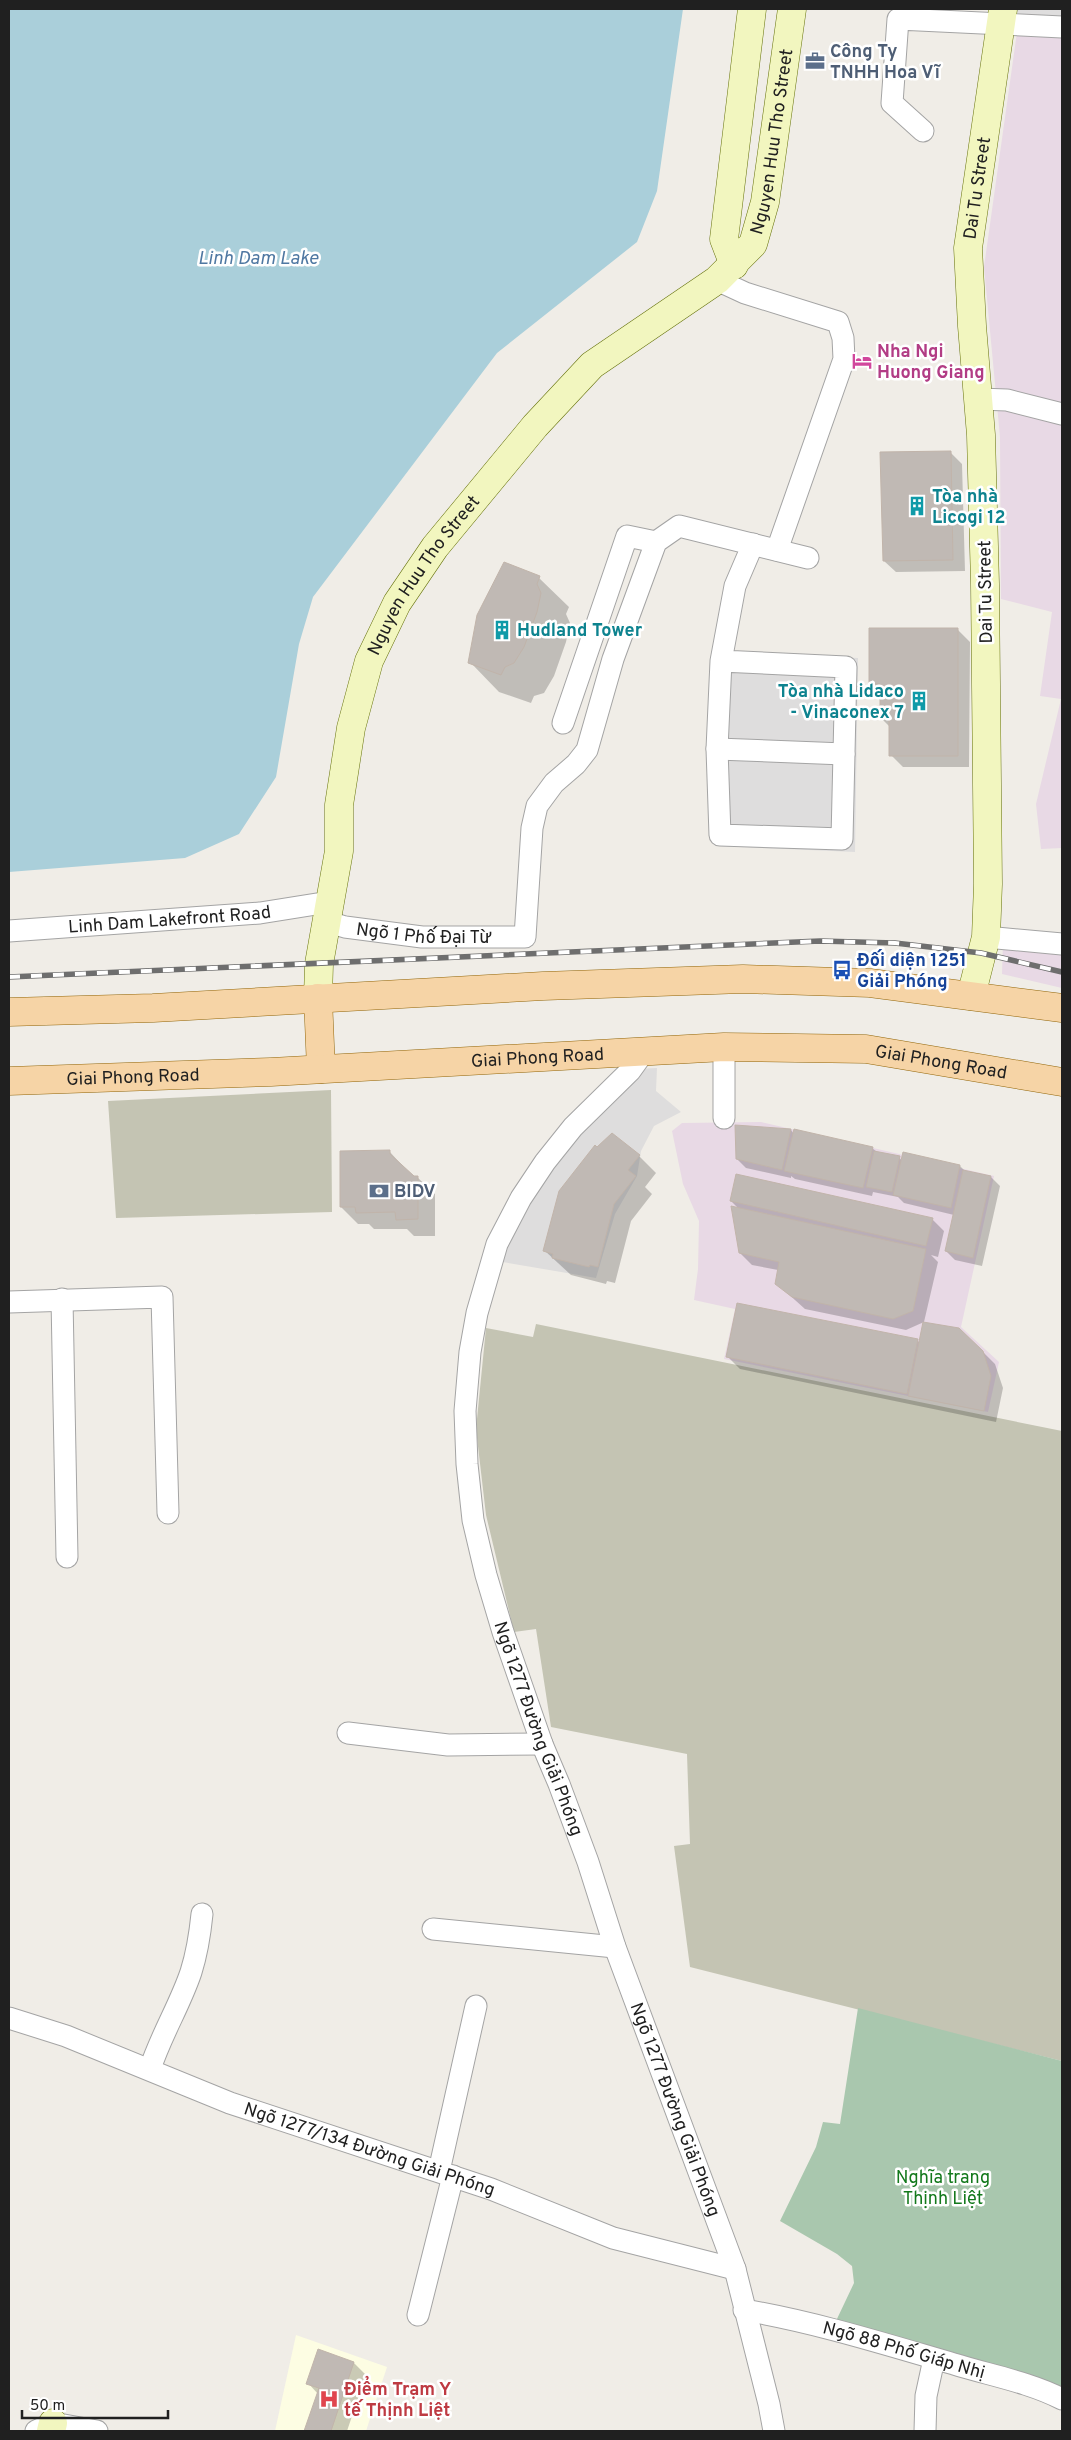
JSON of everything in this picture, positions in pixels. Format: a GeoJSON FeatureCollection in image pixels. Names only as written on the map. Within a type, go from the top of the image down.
{"type":"FeatureCollection","features":[{"type":"Feature","properties":{"kind":"main road","name":"Nguyen Huu Tho Street"},"geometry":{"type":"LineString","coordinates":[[726,273],[724,239],[752,9]]}},
{"type":"Feature","properties":{"kind":"main road","name":"Nguyen Huu Tho Street"},"geometry":{"type":"LineString","coordinates":[[318,998],[319,964],[338,851],[339,805],[351,728],[368,661],[397,603],[435,547],[535,426],[592,365],[726,273],[753,244],[765,202],[792,9]]}},
{"type":"Feature","properties":{"kind":"main road","name":"Dai Tu Street"},"geometry":{"type":"LineString","coordinates":[[971,996],[986,937],[988,884],[985,584],[978,399],[968,248],[1002,16]]}},
{"type":"Feature","properties":{"kind":"main road"},"geometry":{"type":"LineString","coordinates":[[9,1012],[153,1008],[543,986],[743,979],[870,983],[1062,1008]]}},
{"type":"Feature","properties":{"kind":"main road"},"geometry":{"type":"LineString","coordinates":[[318,998],[321,1069]]}},
{"type":"Feature","properties":{"kind":"main road","name":"Giai Phong Road"},"geometry":{"type":"LineString","coordinates":[[9,1081],[321,1069],[643,1053],[724,1047],[866,1049],[1062,1082]]}},
{"type":"Feature","properties":{"kind":"street"},"geometry":{"type":"LineString","coordinates":[[924,131],[892,103],[898,19],[1002,16],[1062,27]]}},
{"type":"Feature","properties":{"kind":"street"},"geometry":{"type":"LineString","coordinates":[[726,273],[745,293],[838,322],[843,338],[844,359],[776,550]]}},
{"type":"Feature","properties":{"kind":"street"},"geometry":{"type":"LineString","coordinates":[[978,399],[1007,400],[1062,414]]}},
{"type":"Feature","properties":{"kind":"street"},"geometry":{"type":"LineString","coordinates":[[563,723],[627,536],[656,542],[679,526],[808,558]]}},
{"type":"Feature","properties":{"kind":"street","name":"Ngõ 1 Phố Đại Từ"},"geometry":{"type":"LineString","coordinates":[[328,909],[335,924],[345,927],[422,937],[525,938],[532,828],[537,806],[554,783],[576,764],[587,750],[613,660],[656,542]]}},
{"type":"Feature","properties":{"kind":"street"},"geometry":{"type":"LineString","coordinates":[[721,661],[846,667],[842,839],[720,835],[717,749],[721,661],[734,586],[753,544]]}},
{"type":"Feature","properties":{"kind":"street"},"geometry":{"type":"LineString","coordinates":[[717,749],[844,754]]}},
{"type":"Feature","properties":{"kind":"street","name":"Linh Dam Lakefront Road"},"geometry":{"type":"LineString","coordinates":[[9,931],[328,909]]}},
{"type":"Feature","properties":{"kind":"street"},"geometry":{"type":"LineString","coordinates":[[986,937],[1062,944]]}},
{"type":"Feature","properties":{"kind":"street"},"geometry":{"type":"LineString","coordinates":[[724,1047],[724,1118]]}},
{"type":"Feature","properties":{"kind":"street","name":"Ngõ 1277 Đường Giải Phóng"},"geometry":{"type":"LineString","coordinates":[[643,1053],[630,1071],[574,1127],[521,1198],[497,1244],[477,1313],[470,1352],[464,1411],[473,1520],[495,1604],[542,1744],[588,1862],[615,1947],[735,2269],[774,2431]]}},
{"type":"Feature","properties":{"kind":"street"},"geometry":{"type":"LineString","coordinates":[[9,1302],[162,1297],[168,1513]]}},
{"type":"Feature","properties":{"kind":"street"},"geometry":{"type":"LineString","coordinates":[[62,1299],[67,1557]]}},
{"type":"Feature","properties":{"kind":"street"},"geometry":{"type":"LineString","coordinates":[[348,1733],[448,1745],[542,1744]]}},
{"type":"Feature","properties":{"kind":"street"},"geometry":{"type":"LineString","coordinates":[[150,2069],[158,2043],[192,1970],[202,1914]]}},
{"type":"Feature","properties":{"kind":"street"},"geometry":{"type":"LineString","coordinates":[[433,1929],[615,1947]]}},
{"type":"Feature","properties":{"kind":"street"},"geometry":{"type":"LineString","coordinates":[[418,2316],[476,2006]]}},
{"type":"Feature","properties":{"kind":"street","name":"Ngõ 1277/134 Đường Giải Phóng"},"geometry":{"type":"LineString","coordinates":[[9,2018],[66,2036],[230,2103],[446,2173],[613,2238],[735,2269]]}},
{"type":"Feature","properties":{"kind":"street","name":"Ngõ 88 Phố Giáp Nhị"},"geometry":{"type":"LineString","coordinates":[[744,2310],[806,2323],[1016,2382],[1062,2399]]}},
{"type":"Feature","properties":{"kind":"street"},"geometry":{"type":"LineString","coordinates":[[926,2431],[926,2396],[934,2359]]}},
{"type":"Feature","properties":{"kind":"street"},"geometry":{"type":"LineString","coordinates":[[47,2428],[97,2431]]}},
{"type":"Feature","properties":{"kind":"shaded area"},"geometry":{"type":"Polygon","coordinates":[[[1013,9],[1062,9],[1062,20],[1012,16],[1013,9]]]}},
{"type":"Feature","properties":{"kind":"shaded area"},"geometry":{"type":"Polygon","coordinates":[[[1017,32],[1062,35],[1062,848],[1041,849],[1036,804],[1061,699],[1040,696],[1052,612],[1001,599],[1000,437],[984,267],[1017,32]]]}},
{"type":"Feature","properties":{"kind":"shaded area"},"geometry":{"type":"Polygon","coordinates":[[[714,652],[858,658],[855,852],[716,846],[714,652]]]}},
{"type":"Feature","properties":{"kind":"shaded area"},"geometry":{"type":"Polygon","coordinates":[[[1003,942],[1062,953],[1062,988],[1002,974],[1003,942]]]}},
{"type":"Feature","properties":{"kind":"shaded area"},"geometry":{"type":"Polygon","coordinates":[[[657,1068],[656,1091],[681,1112],[654,1126],[641,1151],[637,1176],[615,1214],[596,1278],[497,1261],[523,1199],[634,1069],[657,1068]]]}},
{"type":"Feature","properties":{"kind":"shaded area"},"geometry":{"type":"Polygon","coordinates":[[[331,1090],[332,1212],[116,1218],[108,1101],[331,1090]]]}},
{"type":"Feature","properties":{"kind":"shaded area"},"geometry":{"type":"Polygon","coordinates":[[[761,1122],[994,1176],[961,1327],[999,1362],[988,1412],[724,1359],[735,1309],[694,1300],[698,1269],[699,1221],[683,1184],[672,1131],[682,1123],[761,1122]]]}},
{"type":"Feature","properties":{"kind":"shaded area"},"geometry":{"type":"Polygon","coordinates":[[[536,1324],[1062,1431],[1062,2061],[690,1967],[674,1846],[690,1844],[687,1754],[551,1727],[536,1629],[514,1632],[486,1515],[476,1429],[486,1328],[533,1337],[536,1324]]]}},
{"type":"Feature","properties":{"kind":"shaded area","name":"Điểm Trạm Y tế Thịnh Liệt"},"geometry":{"type":"Polygon","coordinates":[[[296,2335],[387,2367],[366,2431],[275,2431],[296,2335]]]}},
{"type":"Feature","properties":{"kind":"green space","name":"Nghĩa trang Thịnh Liệt"},"geometry":{"type":"Polygon","coordinates":[[[858,2008],[1062,2061],[1062,2393],[836,2321],[854,2283],[852,2266],[837,2254],[780,2221],[816,2147],[823,2122],[840,2124],[858,2008]]]}},
{"type":"Feature","properties":{"kind":"water","name":"Linh Dam Lake"},"geometry":{"type":"Polygon","coordinates":[[[9,9],[683,9],[657,191],[637,242],[497,353],[313,597],[299,644],[276,777],[239,834],[185,858],[9,872],[9,9]]]}},
{"type":"Feature","properties":{"kind":"building","name":"Tòa nhà Licogi 12"},"geometry":{"type":"Polygon","coordinates":[[[951,451],[953,560],[883,561],[880,452],[951,451]]]}},
{"type":"Feature","properties":{"kind":"building","name":"Hudland Tower"},"geometry":{"type":"Polygon","coordinates":[[[504,562],[540,576],[537,584],[541,593],[537,612],[524,647],[514,663],[505,667],[501,675],[468,663],[477,615],[504,562]]]}},
{"type":"Feature","properties":{"kind":"building","name":"Tòa nhà Lidaco - Vinaconex 7"},"geometry":{"type":"Polygon","coordinates":[[[869,628],[958,628],[958,756],[889,756],[889,718],[880,718],[880,684],[869,683],[869,628]]]}},
{"type":"Feature","properties":{"kind":"building"},"geometry":{"type":"Polygon","coordinates":[[[735,1125],[791,1129],[782,1170],[736,1159],[735,1125]]]}},
{"type":"Feature","properties":{"kind":"building"},"geometry":{"type":"Polygon","coordinates":[[[794,1129],[873,1147],[863,1188],[784,1171],[794,1129]]]}},
{"type":"Feature","properties":{"kind":"building"},"geometry":{"type":"Polygon","coordinates":[[[612,1133],[640,1155],[628,1170],[636,1176],[614,1204],[598,1267],[590,1265],[589,1267],[552,1258],[553,1254],[543,1251],[559,1191],[595,1145],[597,1147],[612,1133]]]}},
{"type":"Feature","properties":{"kind":"building","name":"BIDV"},"geometry":{"type":"Polygon","coordinates":[[[390,1150],[390,1154],[414,1176],[418,1176],[418,1219],[396,1220],[395,1212],[356,1213],[355,1207],[340,1207],[340,1151],[390,1150]]]}},
{"type":"Feature","properties":{"kind":"building"},"geometry":{"type":"Polygon","coordinates":[[[874,1151],[900,1156],[892,1192],[866,1187],[874,1151]]]}},
{"type":"Feature","properties":{"kind":"building"},"geometry":{"type":"Polygon","coordinates":[[[903,1152],[960,1165],[951,1208],[893,1195],[903,1152]]]}},
{"type":"Feature","properties":{"kind":"building"},"geometry":{"type":"Polygon","coordinates":[[[963,1170],[991,1176],[973,1258],[945,1251],[963,1170]]]}},
{"type":"Feature","properties":{"kind":"building"},"geometry":{"type":"Polygon","coordinates":[[[736,1174],[933,1218],[926,1246],[730,1201],[736,1174]]]}},
{"type":"Feature","properties":{"kind":"building"},"geometry":{"type":"Polygon","coordinates":[[[731,1206],[926,1249],[913,1311],[893,1319],[792,1297],[775,1284],[779,1262],[739,1253],[731,1206]]]}},
{"type":"Feature","properties":{"kind":"building"},"geometry":{"type":"Polygon","coordinates":[[[737,1303],[918,1339],[907,1394],[726,1357],[737,1303]]]}},
{"type":"Feature","properties":{"kind":"building"},"geometry":{"type":"Polygon","coordinates":[[[923,1322],[959,1328],[983,1351],[991,1376],[984,1411],[908,1396],[923,1322]]]}},
{"type":"Feature","properties":{"kind":"building"},"geometry":{"type":"Polygon","coordinates":[[[318,2349],[354,2362],[331,2431],[304,2431],[319,2388],[306,2384],[318,2349]]]}},
{"type":"Feature","properties":{"kind":"railway"},"geometry":{"type":"LineString","coordinates":[[9,977],[820,941],[895,943],[981,953],[1062,972]]}},
{"type":"Feature","properties":{"kind":"place","name":"Công Ty TNHH Hoa Vĩ"},"geometry":{"type":"Point","coordinates":[815,61]}},
{"type":"Feature","properties":{"kind":"place","name":"Nha Ngi Huong Giang"},"geometry":{"type":"Point","coordinates":[862,361]}},
{"type":"Feature","properties":{"kind":"place","name":"Tòa nhà Licogi 12"},"geometry":{"type":"Point","coordinates":[917,506]}},
{"type":"Feature","properties":{"kind":"place","name":"Hudland Tower"},"geometry":{"type":"Point","coordinates":[502,630]}},
{"type":"Feature","properties":{"kind":"place","name":"Tòa nhà Lidaco - Vinaconex 7"},"geometry":{"type":"Point","coordinates":[919,701]}},
{"type":"Feature","properties":{"kind":"place","name":"Đối diện 1251 Giải Phóng"},"geometry":{"type":"Point","coordinates":[842,970]}},
{"type":"Feature","properties":{"kind":"place","name":"BIDV"},"geometry":{"type":"Point","coordinates":[379,1191]}},
{"type":"Feature","properties":{"kind":"place","name":"Điểm Trạm Y tế Thịnh Liệt"},"geometry":{"type":"Point","coordinates":[329,2399]}}]}
